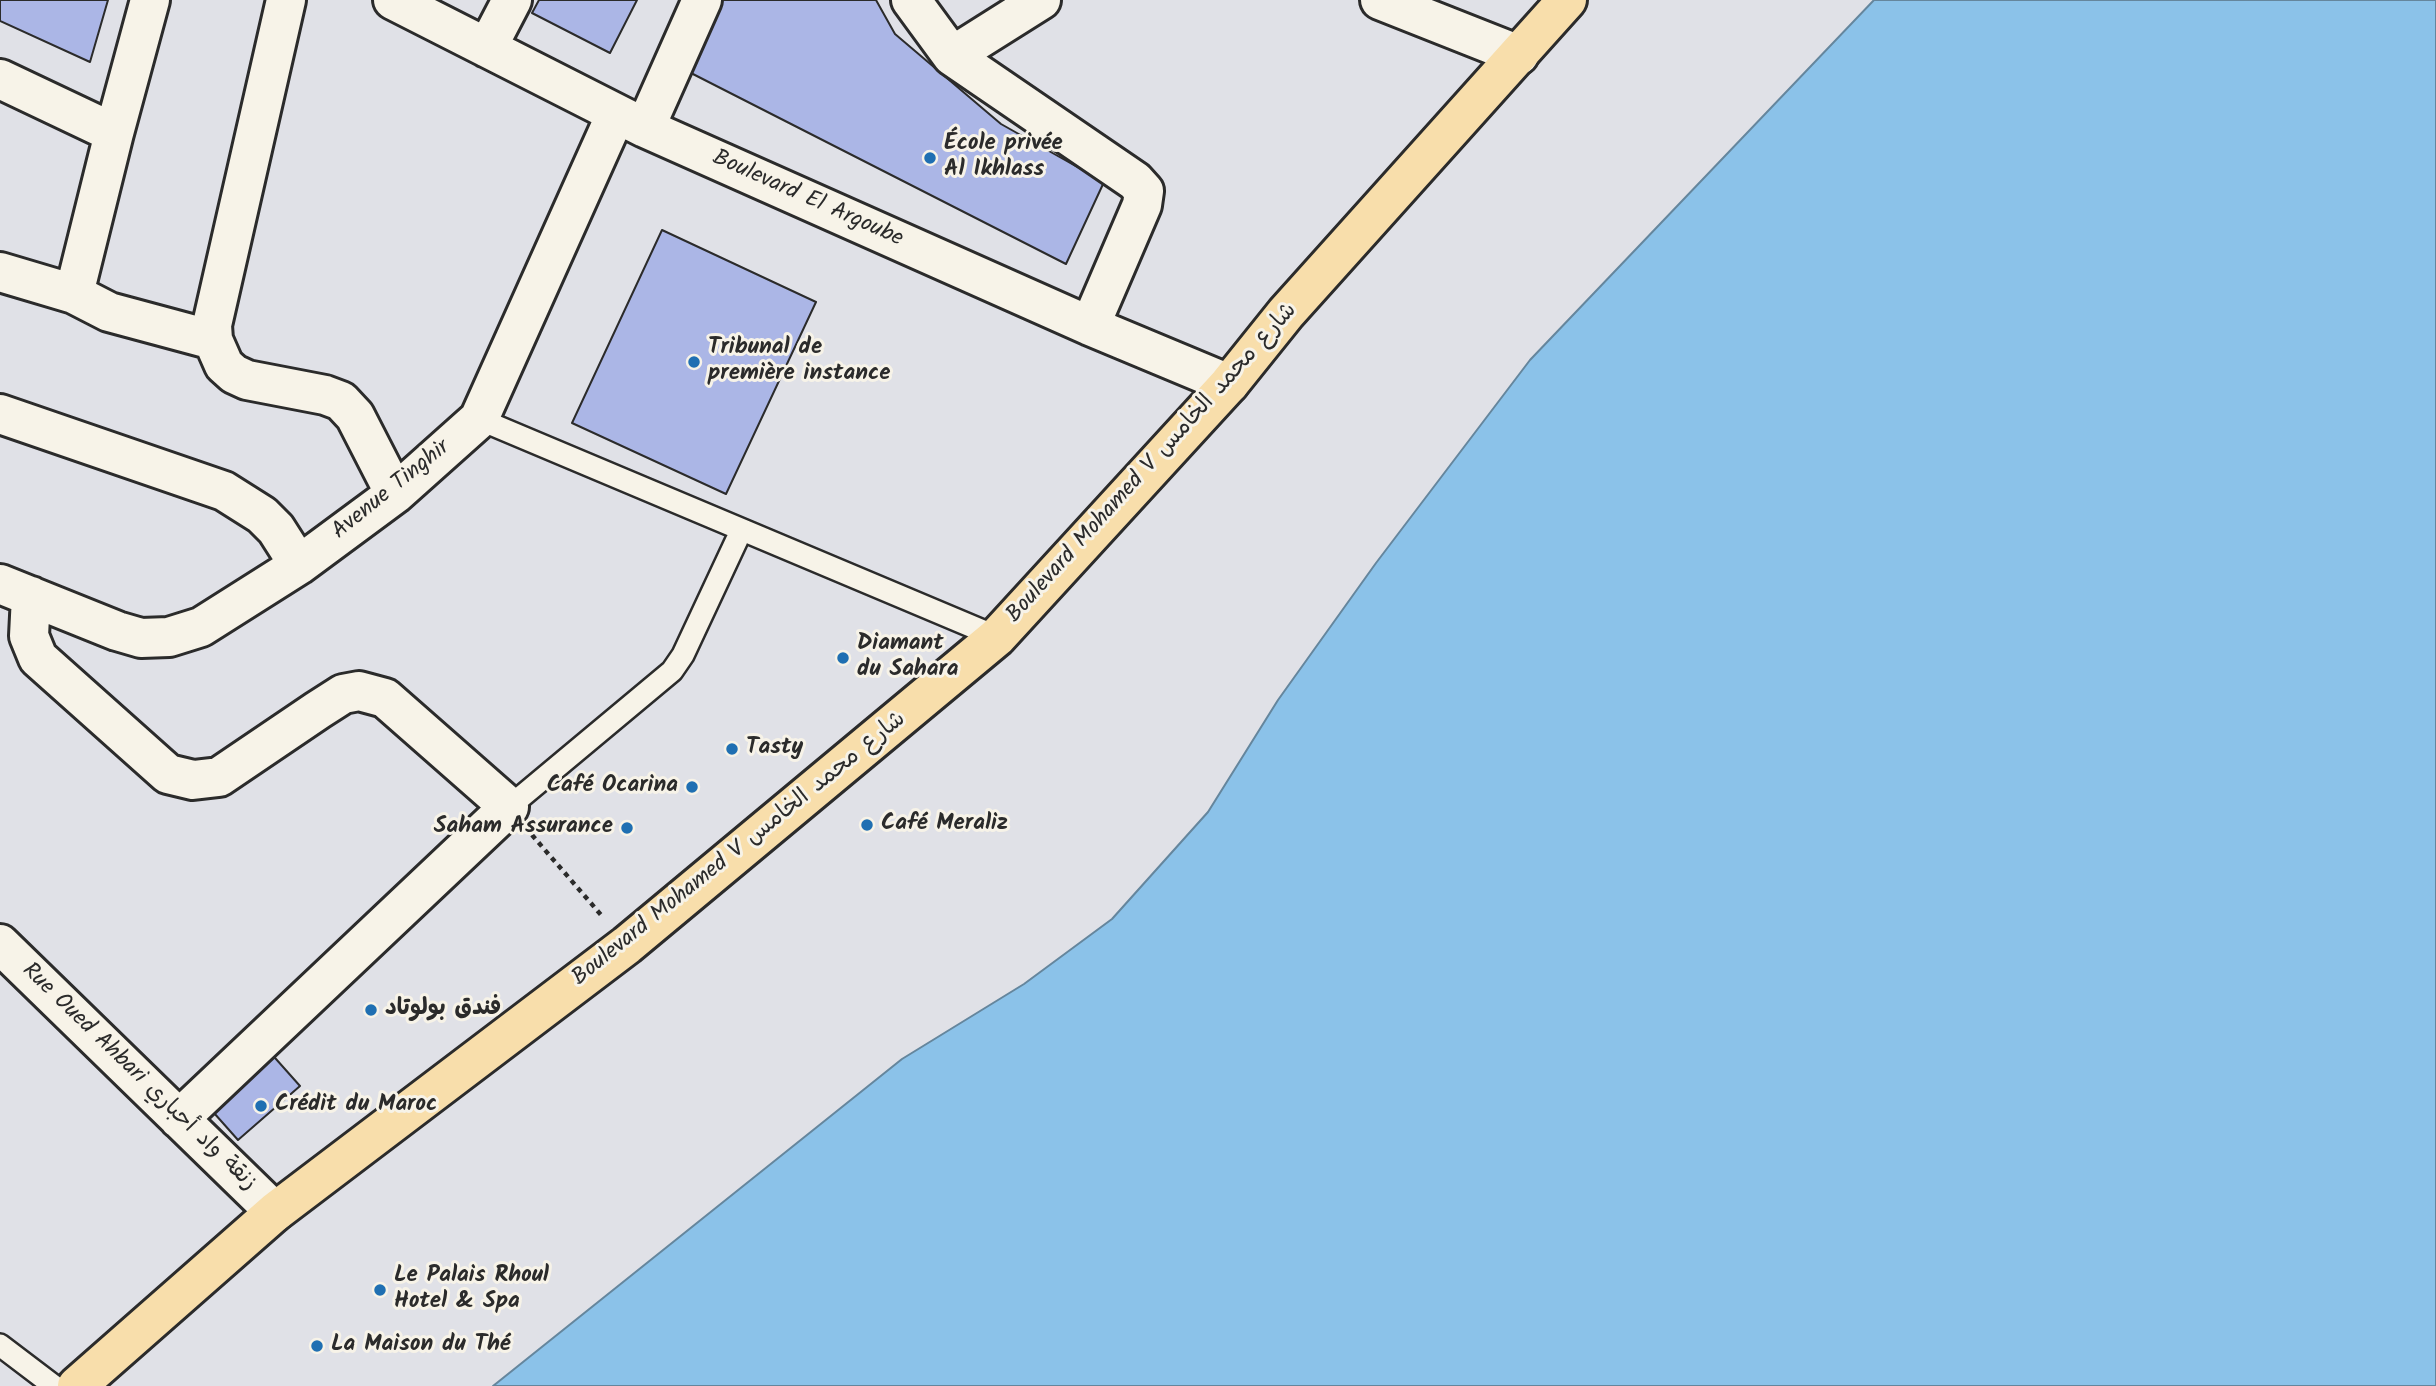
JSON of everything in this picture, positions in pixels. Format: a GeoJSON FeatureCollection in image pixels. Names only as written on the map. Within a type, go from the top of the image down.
{"type":"FeatureCollection","features":[{"type":"Feature","properties":{"kind":"main road","name":"Boulevard Mohamed V شارع محمد الخامس"},"geometry":{"type":"LineString","coordinates":[[77,1386],[275,1213],[627,945],[998,637],[1229,384],[1286,313],[1567,0]]}},
{"type":"Feature","properties":{"kind":"street"},"geometry":{"type":"LineString","coordinates":[[74,295],[150,0]]}},
{"type":"Feature","properties":{"kind":"street"},"geometry":{"type":"LineString","coordinates":[[286,0],[212,325],[213,340],[225,365],[233,374],[247,380],[325,395],[341,401],[355,416],[396,494]]}},
{"type":"Feature","properties":{"kind":"street","name":"Boulevard El Argoube"},"geometry":{"type":"LineString","coordinates":[[393,0],[630,121],[1090,326],[1229,384]]}},
{"type":"Feature","properties":{"kind":"street"},"geometry":{"type":"LineString","coordinates":[[487,48],[512,0]]}},
{"type":"Feature","properties":{"kind":"street","name":"Avenue Tinghir"},"geometry":{"type":"LineString","coordinates":[[15,590],[117,631],[141,638],[169,637],[201,627],[299,565],[396,494],[479,419],[630,121],[702,0]]}},
{"type":"Feature","properties":{"kind":"street"},"geometry":{"type":"LineString","coordinates":[[911,0],[952,56],[1135,181],[1144,191],[1142,205],[1090,326]]}},
{"type":"Feature","properties":{"kind":"street"},"geometry":{"type":"LineString","coordinates":[[952,56],[1041,0]]}},
{"type":"Feature","properties":{"kind":"street"},"geometry":{"type":"LineString","coordinates":[[1380,0],[1519,55]]}},
{"type":"Feature","properties":{"kind":"street"},"geometry":{"type":"LineString","coordinates":[[0,79],[114,133]]}},
{"type":"Feature","properties":{"kind":"street"},"geometry":{"type":"LineString","coordinates":[[0,272],[74,295],[109,312],[213,340]]}},
{"type":"Feature","properties":{"kind":"street"},"geometry":{"type":"LineString","coordinates":[[0,414],[224,491],[262,515],[276,529],[299,565]]}},
{"type":"Feature","properties":{"kind":"street"},"geometry":{"type":"LineString","coordinates":[[15,590],[38,658],[168,774],[193,780],[219,777],[344,694],[359,691],[385,698],[509,807],[179,1119]]}},
{"type":"Feature","properties":{"kind":"street","name":"Rue Oued Ahbari زنقة واد أحباري"},"geometry":{"type":"LineString","coordinates":[[0,944],[275,1213]]}},
{"type":"Feature","properties":{"kind":"lane"},"geometry":{"type":"LineString","coordinates":[[479,419],[998,637]]}},
{"type":"Feature","properties":{"kind":"lane"},"geometry":{"type":"LineString","coordinates":[[509,807],[672,671],[683,655],[741,531]]}},
{"type":"Feature","properties":{"kind":"lane"},"geometry":{"type":"LineString","coordinates":[[0,1345],[54,1386]]}},
{"type":"Feature","properties":{"kind":"path"},"geometry":{"type":"LineString","coordinates":[[509,807],[627,945]]}},
{"type":"Feature","properties":{"kind":"water"},"geometry":{"type":"Polygon","coordinates":[[[1874,0],[2436,0],[2436,1386],[493,1386],[902,1059],[1024,984],[1112,919],[1208,812],[1278,700],[1376,563],[1530,360],[1874,0]]]}},
{"type":"Feature","properties":{"kind":"building"},"geometry":{"type":"Polygon","coordinates":[[[0,0],[108,0],[90,62],[0,21],[0,0]]]}},
{"type":"Feature","properties":{"kind":"building"},"geometry":{"type":"Polygon","coordinates":[[[539,0],[637,0],[610,53],[532,13],[539,0]]]}},
{"type":"Feature","properties":{"kind":"building"},"geometry":{"type":"Polygon","coordinates":[[[718,0],[876,0],[895,34],[1001,124],[1104,182],[1066,264],[687,71],[718,0]]]}},
{"type":"Feature","properties":{"kind":"building","name":"Tribunal de première instance"},"geometry":{"type":"Polygon","coordinates":[[[662,230],[816,302],[726,494],[572,423],[662,230]]]}},
{"type":"Feature","properties":{"kind":"building"},"geometry":{"type":"Polygon","coordinates":[[[268,1050],[300,1086],[238,1140],[206,1104],[268,1050]]]}},
{"type":"Feature","properties":{"kind":"place","name":"École privée Al Ikhlass"},"geometry":{"type":"Point","coordinates":[930,158]}},
{"type":"Feature","properties":{"kind":"place","name":"Tribunal de première instance"},"geometry":{"type":"Point","coordinates":[694,362]}},
{"type":"Feature","properties":{"kind":"place","name":"Diamant du Sahara"},"geometry":{"type":"Point","coordinates":[843,658]}},
{"type":"Feature","properties":{"kind":"place","name":"Tasty"},"geometry":{"type":"Point","coordinates":[732,749]}},
{"type":"Feature","properties":{"kind":"place","name":"Café Ocarina"},"geometry":{"type":"Point","coordinates":[692,787]}},
{"type":"Feature","properties":{"kind":"place","name":"Café Meraliz"},"geometry":{"type":"Point","coordinates":[867,825]}},
{"type":"Feature","properties":{"kind":"place","name":"Saham Assurance"},"geometry":{"type":"Point","coordinates":[627,828]}},
{"type":"Feature","properties":{"kind":"place","name":"فندق بولوتاد"},"geometry":{"type":"Point","coordinates":[371,1010]}},
{"type":"Feature","properties":{"kind":"place","name":"Crédit du Maroc"},"geometry":{"type":"Point","coordinates":[261,1106]}},
{"type":"Feature","properties":{"kind":"place","name":"Le Palais Rhoul Hotel & Spa"},"geometry":{"type":"Point","coordinates":[380,1290]}},
{"type":"Feature","properties":{"kind":"place","name":"La Maison du Thé"},"geometry":{"type":"Point","coordinates":[317,1346]}}]}
